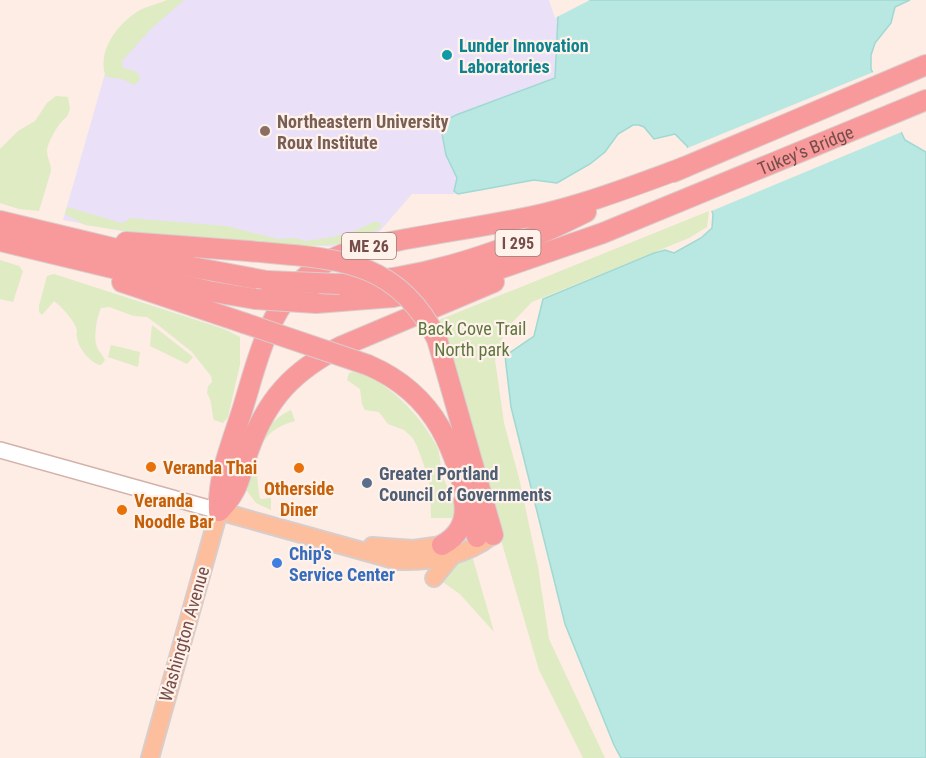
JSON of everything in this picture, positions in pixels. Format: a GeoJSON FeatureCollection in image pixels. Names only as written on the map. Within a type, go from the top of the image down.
{"type":"FeatureCollection","features":[{"type":"Feature","properties":{"kind":"highway","name":"Tukey's Bridge"},"geometry":{"type":"LineString","coordinates":[[685,167],[926,65]]}},
{"type":"Feature","properties":{"kind":"highway","name":"Tukey's Bridge"},"geometry":{"type":"LineString","coordinates":[[603,233],[920,102]]}},
{"type":"Feature","properties":{"kind":"highway","name":"I 295"},"geometry":{"type":"LineString","coordinates":[[61,246],[267,281],[340,284],[396,278],[487,255],[533,237],[685,167]]}},
{"type":"Feature","properties":{"kind":"highway","name":"ME 26"},"geometry":{"type":"LineString","coordinates":[[219,511],[218,495],[257,355],[269,325],[279,308],[317,268],[337,256],[385,242],[529,217],[584,204],[685,167]]}},
{"type":"Feature","properties":{"kind":"highway","name":"I 295"},"geometry":{"type":"LineString","coordinates":[[0,221],[25,237],[208,291],[255,299],[316,303],[371,300],[429,291],[603,233]]}},
{"type":"Feature","properties":{"kind":"highway","name":"ME 26"},"geometry":{"type":"LineString","coordinates":[[219,511],[232,498],[260,420],[276,395],[297,374],[317,359],[603,233]]}},
{"type":"Feature","properties":{"kind":"highway","name":"I 295"},"geometry":{"type":"LineString","coordinates":[[0,241],[25,237]]}},
{"type":"Feature","properties":{"kind":"highway"},"geometry":{"type":"LineString","coordinates":[[61,246],[249,251],[337,260],[362,267],[384,279],[412,301],[437,339],[485,536],[443,432],[428,408],[400,381],[368,365],[91,272],[67,261],[61,246]]}},
{"type":"Feature","properties":{"kind":"highway"},"geometry":{"type":"LineString","coordinates":[[447,551],[464,518],[465,506],[461,478]]}},
{"type":"Feature","properties":{"kind":"main road"},"geometry":{"type":"LineString","coordinates":[[0,450],[315,537],[402,549],[428,548],[447,551],[472,549],[485,536]]}},
{"type":"Feature","properties":{"kind":"main road","name":"Washington Avenue"},"geometry":{"type":"LineString","coordinates":[[150,758],[219,511]]}},
{"type":"Feature","properties":{"kind":"main road"},"geometry":{"type":"LineString","coordinates":[[434,578],[447,551]]}},
{"type":"Feature","properties":{"kind":"shaded area","name":"Northeastern University Roux Institute"},"geometry":{"type":"Polygon","coordinates":[[[177,0],[552,0],[558,16],[555,78],[515,94],[446,155],[457,178],[455,190],[458,194],[412,194],[380,231],[353,245],[338,247],[200,239],[121,231],[63,220],[106,70],[177,0]]]}},
{"type":"Feature","properties":{"kind":"green space"},"geometry":{"type":"Polygon","coordinates":[[[167,0],[184,0],[151,29],[122,61],[123,68],[135,71],[140,80],[134,85],[122,79],[106,77],[104,57],[117,30],[140,10],[167,0]]]}},
{"type":"Feature","properties":{"kind":"green space"},"geometry":{"type":"Polygon","coordinates":[[[56,96],[68,97],[70,109],[49,143],[47,154],[51,171],[39,211],[19,209],[0,203],[0,149],[18,131],[35,121],[47,103],[56,96]]]}},
{"type":"Feature","properties":{"kind":"green space"},"geometry":{"type":"Polygon","coordinates":[[[67,207],[122,223],[129,218],[226,226],[278,239],[295,238],[305,241],[333,237],[357,230],[373,222],[379,222],[382,225],[376,231],[360,235],[341,244],[308,246],[125,231],[85,225],[65,214],[67,207]]]}},
{"type":"Feature","properties":{"kind":"green space","name":"Back Cove Trail North park"},"geometry":{"type":"Polygon","coordinates":[[[709,211],[707,227],[689,238],[532,302],[503,332],[495,360],[504,423],[519,478],[538,567],[549,639],[605,758],[583,758],[539,670],[434,322],[709,211]]]}},
{"type":"Feature","properties":{"kind":"green space"},"geometry":{"type":"Polygon","coordinates":[[[0,260],[19,266],[23,271],[13,302],[0,299],[0,260]]]}},
{"type":"Feature","properties":{"kind":"green space"},"geometry":{"type":"Polygon","coordinates":[[[54,274],[224,329],[240,337],[240,364],[228,417],[223,423],[214,420],[207,393],[208,386],[212,382],[211,376],[192,352],[147,317],[134,316],[109,307],[101,308],[95,338],[98,349],[105,360],[101,365],[89,359],[80,346],[74,323],[61,307],[54,301],[42,315],[39,312],[47,276],[54,274]]]}},
{"type":"Feature","properties":{"kind":"green space"},"geometry":{"type":"Polygon","coordinates":[[[152,325],[193,357],[187,364],[150,346],[152,325]]]}},
{"type":"Feature","properties":{"kind":"green space"},"geometry":{"type":"Polygon","coordinates":[[[111,345],[140,352],[138,367],[108,357],[111,345]]]}},
{"type":"Feature","properties":{"kind":"green space"},"geometry":{"type":"Polygon","coordinates":[[[353,372],[378,382],[390,390],[422,423],[437,447],[443,475],[453,502],[452,518],[431,518],[430,487],[417,446],[412,437],[404,430],[388,424],[379,412],[365,410],[360,389],[347,380],[349,373],[353,372]]]}},
{"type":"Feature","properties":{"kind":"green space"},"geometry":{"type":"Polygon","coordinates":[[[291,410],[295,421],[271,433],[259,451],[257,461],[260,499],[271,498],[271,510],[256,503],[247,491],[255,455],[264,434],[280,416],[291,410]]]}},
{"type":"Feature","properties":{"kind":"green space"},"geometry":{"type":"Polygon","coordinates":[[[471,558],[494,632],[460,594],[437,578],[446,565],[471,558]]]}},
{"type":"Feature","properties":{"kind":"water"},"geometry":{"type":"Polygon","coordinates":[[[552,0],[910,0],[895,7],[891,23],[875,43],[871,55],[871,69],[905,140],[926,152],[926,758],[621,758],[614,745],[565,624],[511,407],[505,356],[534,336],[543,299],[654,253],[665,250],[674,253],[701,238],[712,228],[713,214],[687,146],[675,134],[654,139],[644,127],[639,125],[633,125],[618,134],[605,152],[590,164],[557,183],[534,180],[458,194],[454,191],[457,178],[446,155],[440,123],[555,78],[558,16],[552,0]]]}},
{"type":"Feature","properties":{"kind":"pier"},"geometry":{"type":"Polygon","coordinates":[[[549,0],[590,0],[555,18],[549,0]]]}},
{"type":"Feature","properties":{"kind":"pier"},"geometry":{"type":"Polygon","coordinates":[[[876,71],[904,131],[709,212],[685,149],[876,71]]]}},
{"type":"Feature","properties":{"kind":"place","name":"Lunder Innovation Laboratories"},"geometry":{"type":"Point","coordinates":[447,55]}},
{"type":"Feature","properties":{"kind":"place","name":"Northeastern University Roux Institute"},"geometry":{"type":"Point","coordinates":[265,131]}},
{"type":"Feature","properties":{"kind":"place","name":"Veranda Thai"},"geometry":{"type":"Point","coordinates":[151,467]}},
{"type":"Feature","properties":{"kind":"place","name":"Otherside Diner"},"geometry":{"type":"Point","coordinates":[299,468]}},
{"type":"Feature","properties":{"kind":"place","name":"Greater Portland Council of Governments"},"geometry":{"type":"Point","coordinates":[367,483]}},
{"type":"Feature","properties":{"kind":"place","name":"Veranda Noodle Bar"},"geometry":{"type":"Point","coordinates":[122,510]}},
{"type":"Feature","properties":{"kind":"place","name":"Chip's Service Center"},"geometry":{"type":"Point","coordinates":[277,563]}}]}
